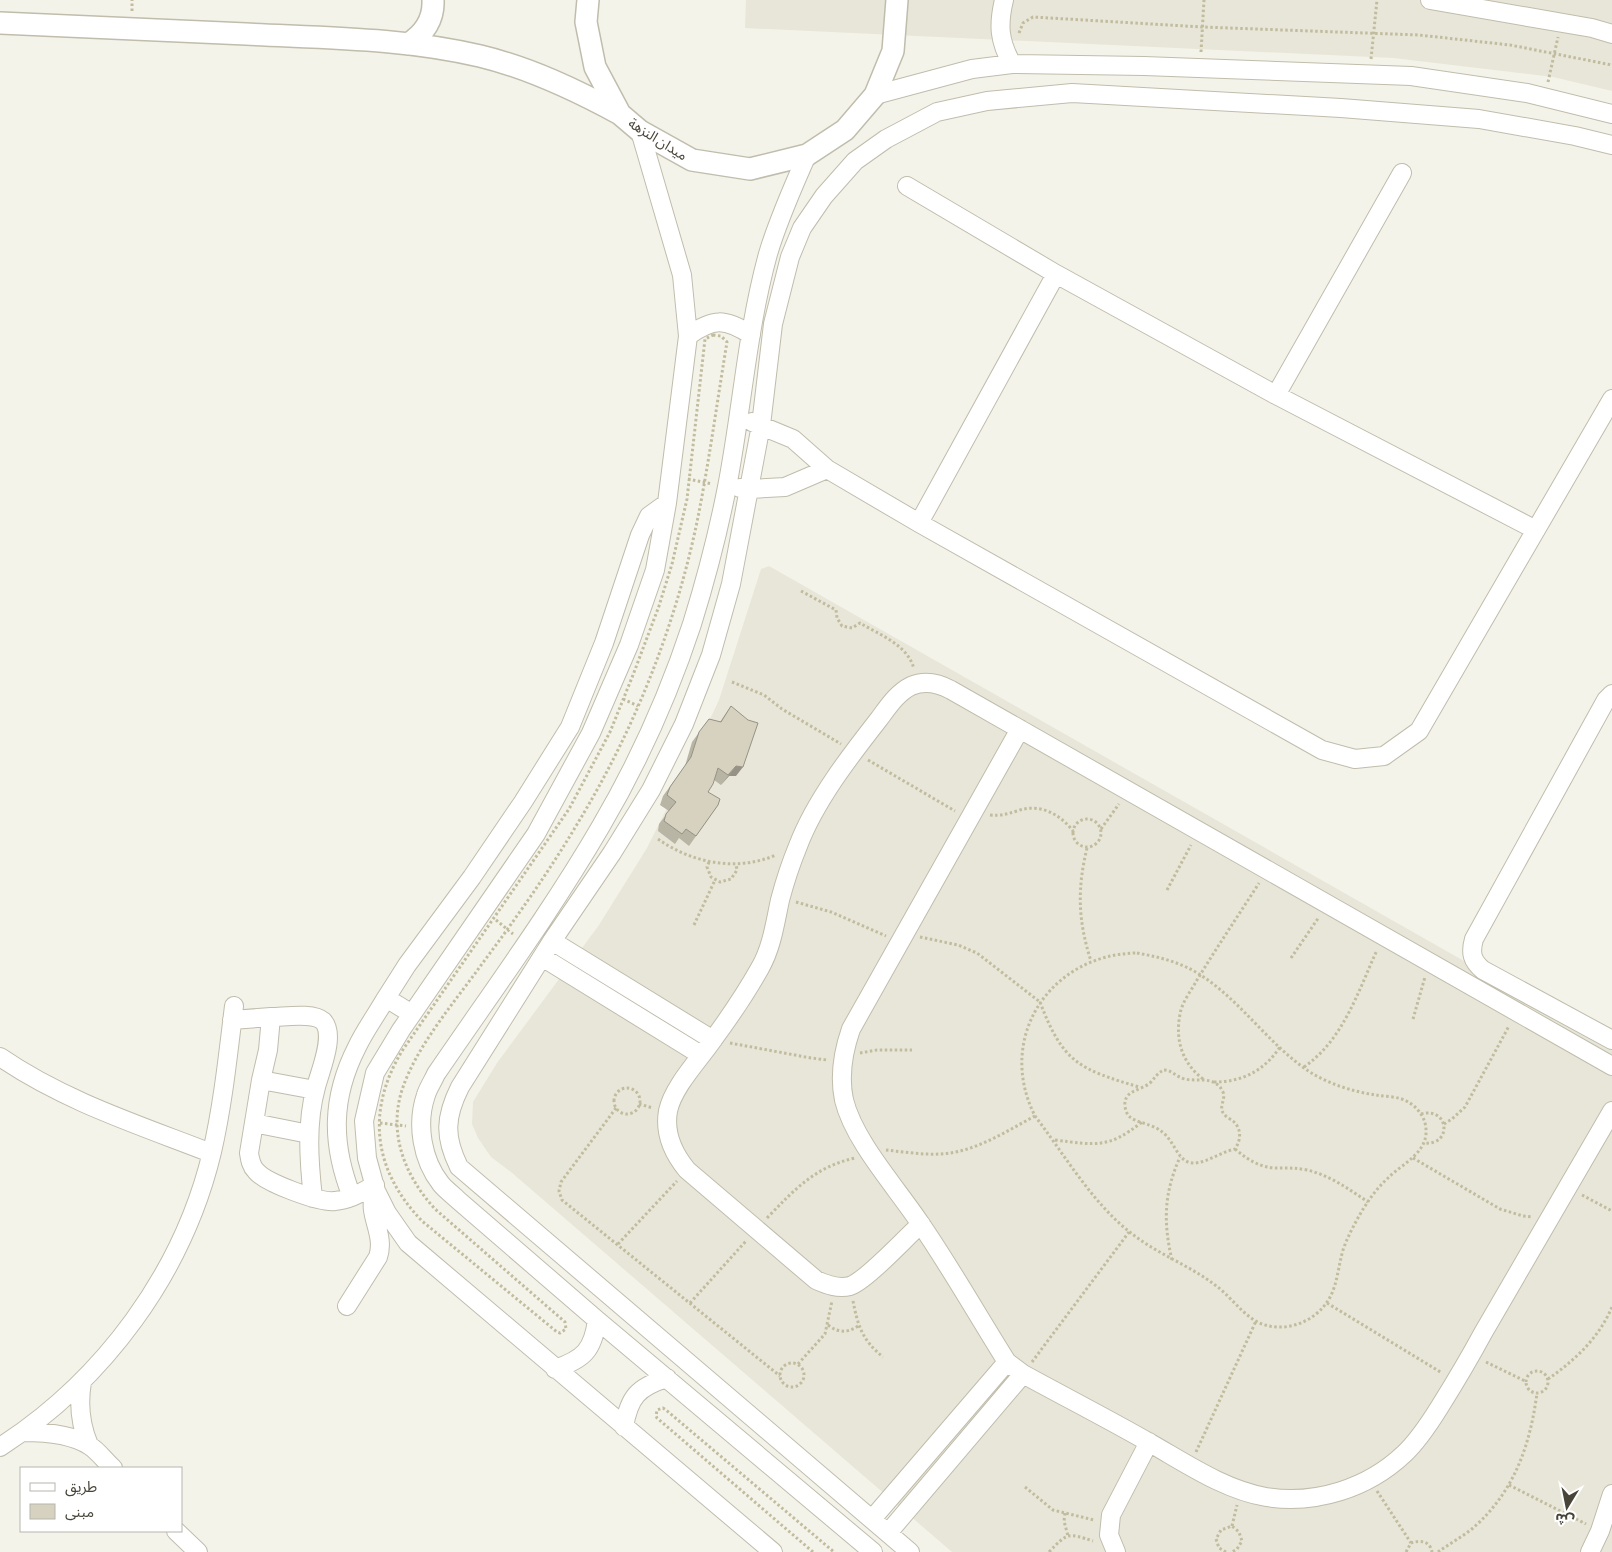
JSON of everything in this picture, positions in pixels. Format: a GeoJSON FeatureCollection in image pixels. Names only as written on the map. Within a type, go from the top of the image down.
{"type":"FeatureCollection","features":[{"type":"Feature","properties":{"kind":"street"},"geometry":{"type":"LineString","coordinates":[[408,44],[423,32],[429,23],[433,0]]}},
{"type":"Feature","properties":{"kind":"street","name":"ميدان النزهة"},"geometry":{"type":"LineString","coordinates":[[588,0],[586,22],[595,67],[620,114],[640,131],[692,160],[750,169],[807,155],[845,130],[875,95],[893,51],[897,0]]}},
{"type":"Feature","properties":{"kind":"street"},"geometry":{"type":"LineString","coordinates":[[1004,0],[1000,17],[1003,47],[1012,64]]}},
{"type":"Feature","properties":{"kind":"street"},"geometry":{"type":"LineString","coordinates":[[1430,0],[1592,28],[1612,34]]}},
{"type":"Feature","properties":{"kind":"street"},"geometry":{"type":"LineString","coordinates":[[0,23],[338,38],[445,49],[518,67],[579,92],[620,114]]}},
{"type":"Feature","properties":{"kind":"street"},"geometry":{"type":"LineString","coordinates":[[875,95],[972,69],[1012,64],[1201,68],[1412,76],[1527,93],[1612,114]]}},
{"type":"Feature","properties":{"kind":"street"},"geometry":{"type":"LineString","coordinates":[[910,1552],[459,1167],[452,1152],[448,1136],[448,1119],[452,1102],[460,1087],[552,941],[652,790],[684,724],[711,655],[732,584],[750,489],[761,425],[773,324],[790,257],[802,228],[824,196],[855,161],[886,139],[937,112],[986,101],[1072,93],[1341,108],[1479,119],[1612,145]]}},
{"type":"Feature","properties":{"kind":"street"},"geometry":{"type":"LineString","coordinates":[[640,131],[682,275],[688,336],[667,503],[655,570],[629,645],[616,696],[591,733],[536,834],[488,914],[412,1014],[375,1073],[372,1122],[367,1158],[376,1188],[387,1213],[408,1244],[773,1552]]}},
{"type":"Feature","properties":{"kind":"street"},"geometry":{"type":"LineString","coordinates":[[807,155],[768,253],[751,335],[727,486],[712,554],[692,624],[656,715],[636,761],[602,826],[562,889],[436,1074],[426,1095],[421,1118],[424,1147],[429,1164],[441,1184],[597,1320],[873,1552]]}},
{"type":"Feature","properties":{"kind":"street"},"geometry":{"type":"LineString","coordinates":[[1276,395],[1402,173]]}},
{"type":"Feature","properties":{"kind":"street"},"geometry":{"type":"LineString","coordinates":[[907,186],[1056,274],[1276,395],[1536,530]]}},
{"type":"Feature","properties":{"kind":"street"},"geometry":{"type":"LineString","coordinates":[[919,523],[1056,274]]}},
{"type":"Feature","properties":{"kind":"street"},"geometry":{"type":"LineString","coordinates":[[688,336],[702,326],[712,323],[737,326],[751,335]]}},
{"type":"Feature","properties":{"kind":"street"},"geometry":{"type":"LineString","coordinates":[[738,419],[761,425],[793,439],[827,469],[919,523],[1322,750],[1355,759],[1384,756],[1419,731],[1612,399]]}},
{"type":"Feature","properties":{"kind":"street"},"geometry":{"type":"LineString","coordinates":[[727,486],[750,489],[785,487],[827,469]]}},
{"type":"Feature","properties":{"kind":"street"},"geometry":{"type":"LineString","coordinates":[[352,1197],[343,1175],[337,1141],[336,1112],[342,1084],[357,1047],[407,964],[498,840],[570,727],[604,643],[640,535],[649,516],[667,503]]}},
{"type":"Feature","properties":{"kind":"street"},"geometry":{"type":"LineString","coordinates":[[921,1224],[860,1281],[842,1286],[816,1280],[687,1170],[677,1158],[670,1143],[667,1128],[668,1112],[675,1092],[713,1040],[760,968],[772,940],[780,900],[799,843],[824,796],[854,751],[896,698],[909,687],[917,684],[929,683],[940,685],[1612,1066]]}},
{"type":"Feature","properties":{"kind":"street"},"geometry":{"type":"LineString","coordinates":[[1612,694],[1596,717],[1474,939],[1471,948],[1476,964],[1483,970],[1612,1040]]}},
{"type":"Feature","properties":{"kind":"street"},"geometry":{"type":"LineString","coordinates":[[1020,729],[851,1029],[843,1058],[842,1079],[844,1100],[851,1120],[870,1152],[921,1224],[1007,1362],[1023,1374],[1150,1442],[1189,1466],[1240,1490],[1266,1497],[1292,1499],[1319,1497],[1345,1490],[1381,1473],[1405,1454],[1424,1431],[1456,1382],[1612,1111]]}},
{"type":"Feature","properties":{"kind":"street"},"geometry":{"type":"LineString","coordinates":[[552,941],[713,1040]]}},
{"type":"Feature","properties":{"kind":"street"},"geometry":{"type":"LineString","coordinates":[[542,957],[701,1055]]}},
{"type":"Feature","properties":{"kind":"street"},"geometry":{"type":"LineString","coordinates":[[386,998],[412,1014]]}},
{"type":"Feature","properties":{"kind":"street"},"geometry":{"type":"LineString","coordinates":[[0,1447],[54,1408],[82,1382],[118,1342],[149,1299],[175,1252],[196,1204],[211,1153],[222,1096],[233,1013],[270,1017],[312,1016],[323,1021],[329,1032],[328,1045],[315,1090],[310,1134],[309,1162],[313,1198]]}},
{"type":"Feature","properties":{"kind":"street"},"geometry":{"type":"LineString","coordinates":[[270,1017],[268,1050],[249,1153],[251,1163],[256,1172],[266,1179],[313,1198],[334,1202],[376,1188]]}},
{"type":"Feature","properties":{"kind":"street"},"geometry":{"type":"LineString","coordinates":[[0,1058],[32,1078],[76,1100],[211,1153]]}},
{"type":"Feature","properties":{"kind":"street"},"geometry":{"type":"LineString","coordinates":[[261,1080],[315,1090]]}},
{"type":"Feature","properties":{"kind":"street"},"geometry":{"type":"LineString","coordinates":[[254,1123],[310,1134]]}},
{"type":"Feature","properties":{"kind":"street"},"geometry":{"type":"LineString","coordinates":[[347,1306],[381,1250],[373,1205],[376,1188]]}},
{"type":"Feature","properties":{"kind":"street"},"geometry":{"type":"LineString","coordinates":[[556,1369],[572,1363],[586,1352],[595,1337],[597,1320]]}},
{"type":"Feature","properties":{"kind":"street"},"geometry":{"type":"LineString","coordinates":[[872,1519],[1007,1362]]}},
{"type":"Feature","properties":{"kind":"street"},"geometry":{"type":"LineString","coordinates":[[888,1533],[1023,1374]]}},
{"type":"Feature","properties":{"kind":"street"},"geometry":{"type":"LineString","coordinates":[[624,1427],[627,1409],[636,1394],[650,1384],[667,1378]]}},
{"type":"Feature","properties":{"kind":"street"},"geometry":{"type":"LineString","coordinates":[[82,1382],[79,1397],[80,1414],[83,1430],[89,1445]]}},
{"type":"Feature","properties":{"kind":"street"},"geometry":{"type":"LineString","coordinates":[[23,1432],[46,1432],[68,1437],[89,1445],[112,1467]]}},
{"type":"Feature","properties":{"kind":"street"},"geometry":{"type":"LineString","coordinates":[[1114,1549],[1109,1535],[1110,1515],[1150,1442]]}},
{"type":"Feature","properties":{"kind":"street"},"geometry":{"type":"LineString","coordinates":[[899,1487],[915,1501]]}},
{"type":"Feature","properties":{"kind":"street"},"geometry":{"type":"LineString","coordinates":[[1590,1552],[1600,1530],[1612,1494]]}},
{"type":"Feature","properties":{"kind":"street"},"geometry":{"type":"LineString","coordinates":[[177,1532],[198,1552]]}},
{"type":"Feature","properties":{"kind":"path"},"geometry":{"type":"LineString","coordinates":[[1201,68],[1204,0]]}},
{"type":"Feature","properties":{"kind":"path"},"geometry":{"type":"LineString","coordinates":[[1370,75],[1377,0]]}},
{"type":"Feature","properties":{"kind":"path"},"geometry":{"type":"LineString","coordinates":[[1019,41],[1020,28],[1032,17],[1464,39],[1612,64]]}},
{"type":"Feature","properties":{"kind":"path"},"geometry":{"type":"LineString","coordinates":[[1544,97],[1562,23]]}},
{"type":"Feature","properties":{"kind":"path"},"geometry":{"type":"LineString","coordinates":[[713,334],[717,334],[724,338],[726,342],[696,524],[674,610],[637,706],[610,767],[580,821],[508,930],[439,1022],[414,1062],[402,1092],[397,1125],[402,1155],[415,1184],[435,1208],[565,1322],[566,1329],[556,1332],[422,1221],[411,1209],[401,1197],[387,1169],[380,1142],[372,1122],[395,1063],[488,914],[568,809],[596,759],[616,696],[659,606],[670,572],[688,499],[690,480],[705,339],[713,334]]}},
{"type":"Feature","properties":{"kind":"path"},"geometry":{"type":"LineString","coordinates":[[670,476],[727,486]]}},
{"type":"Feature","properties":{"kind":"path"},"geometry":{"type":"LineString","coordinates":[[801,591],[836,610],[837,618],[842,626],[852,628],[860,623],[901,647],[913,663],[917,684]]}},
{"type":"Feature","properties":{"kind":"path"},"geometry":{"type":"LineString","coordinates":[[616,696],[656,715]]}},
{"type":"Feature","properties":{"kind":"path"},"geometry":{"type":"LineString","coordinates":[[1101,829],[1128,791]]}},
{"type":"Feature","properties":{"kind":"path"},"geometry":{"type":"LineString","coordinates":[[977,806],[983,812],[999,816],[1025,809],[1044,810],[1060,818],[1073,831],[1076,841],[1087,848]]}},
{"type":"Feature","properties":{"kind":"path"},"geometry":{"type":"LineString","coordinates":[[1073,831],[1077,822],[1086,818],[1096,821],[1101,829],[1102,836],[1098,842],[1087,848]]}},
{"type":"Feature","properties":{"kind":"path"},"geometry":{"type":"LineString","coordinates":[[1167,890],[1199,831]]}},
{"type":"Feature","properties":{"kind":"path"},"geometry":{"type":"LineString","coordinates":[[658,839],[677,851],[709,862],[736,864],[769,858],[799,843]]}},
{"type":"Feature","properties":{"kind":"path"},"geometry":{"type":"LineString","coordinates":[[1087,848],[1080,885],[1080,904],[1083,933],[1091,961]]}},
{"type":"Feature","properties":{"kind":"path"},"geometry":{"type":"LineString","coordinates":[[709,862],[708,872],[715,880],[720,882],[731,879],[737,870],[736,864]]}},
{"type":"Feature","properties":{"kind":"path"},"geometry":{"type":"LineString","coordinates":[[1204,1079],[1196,1073],[1181,1050],[1178,1031],[1180,1013],[1200,975],[1267,870]]}},
{"type":"Feature","properties":{"kind":"path"},"geometry":{"type":"LineString","coordinates":[[694,925],[715,880]]}},
{"type":"Feature","properties":{"kind":"path"},"geometry":{"type":"LineString","coordinates":[[780,900],[831,912],[902,938],[958,945],[968,949],[985,959],[1040,1002],[1054,1035],[1063,1050],[1071,1058],[1101,1076],[1142,1088]]}},
{"type":"Feature","properties":{"kind":"path"},"geometry":{"type":"LineString","coordinates":[[1291,958],[1328,904]]}},
{"type":"Feature","properties":{"kind":"path"},"geometry":{"type":"LineString","coordinates":[[488,914],[525,944]]}},
{"type":"Feature","properties":{"kind":"path"},"geometry":{"type":"LineString","coordinates":[[1304,1067],[1324,1051],[1340,1030],[1384,936]]}},
{"type":"Feature","properties":{"kind":"path"},"geometry":{"type":"LineString","coordinates":[[1137,953],[1170,960],[1200,975],[1224,993],[1280,1047],[1313,1074],[1360,1092],[1408,1101],[1421,1114],[1425,1123],[1426,1133],[1420,1152],[1388,1178],[1368,1202],[1348,1236],[1334,1291],[1327,1303],[1309,1319],[1290,1326],[1272,1326],[1256,1321],[1215,1285],[1173,1261],[1129,1232],[1091,1192],[1035,1116],[1024,1092],[1022,1080],[1021,1060],[1028,1027],[1040,1002],[1061,978],[1091,961],[1114,954],[1137,953]]}},
{"type":"Feature","properties":{"kind":"path"},"geometry":{"type":"LineString","coordinates":[[1413,1019],[1430,962]]}},
{"type":"Feature","properties":{"kind":"path"},"geometry":{"type":"LineString","coordinates":[[1444,1124],[1465,1107],[1516,1012]]}},
{"type":"Feature","properties":{"kind":"path"},"geometry":{"type":"LineString","coordinates":[[713,1040],[811,1058],[832,1060],[877,1050],[912,1050]]}},
{"type":"Feature","properties":{"kind":"path"},"geometry":{"type":"LineString","coordinates":[[1280,1047],[1266,1064],[1252,1074],[1236,1080],[1214,1082],[1204,1079],[1185,1079],[1170,1070],[1164,1070],[1158,1073],[1148,1084],[1128,1095],[1125,1102],[1126,1111],[1129,1117],[1135,1121],[1142,1121],[1152,1125],[1170,1138],[1180,1157],[1188,1162],[1198,1164],[1225,1151],[1235,1149],[1252,1162],[1261,1165],[1280,1168],[1290,1167],[1318,1173],[1368,1202]]}},
{"type":"Feature","properties":{"kind":"path"},"geometry":{"type":"LineString","coordinates":[[1214,1082],[1224,1094],[1222,1111],[1224,1116],[1234,1122],[1240,1132],[1240,1138],[1235,1149]]}},
{"type":"Feature","properties":{"kind":"path"},"geometry":{"type":"LineString","coordinates":[[626,1088],[632,1089],[637,1093],[639,1104],[634,1112],[624,1114],[616,1108],[614,1104],[616,1093],[626,1088]]}},
{"type":"Feature","properties":{"kind":"path"},"geometry":{"type":"LineString","coordinates":[[616,1108],[560,1182],[559,1191],[562,1200],[780,1376],[786,1386],[794,1387],[802,1382],[804,1371],[798,1364],[793,1363],[784,1366],[780,1376]]}},
{"type":"Feature","properties":{"kind":"path"},"geometry":{"type":"LineString","coordinates":[[1421,1114],[1435,1113],[1444,1124],[1442,1137],[1431,1144],[1424,1143]]}},
{"type":"Feature","properties":{"kind":"path"},"geometry":{"type":"LineString","coordinates":[[690,1303],[795,1188],[818,1172],[870,1152],[952,1153],[978,1146],[1035,1116]]}},
{"type":"Feature","properties":{"kind":"path"},"geometry":{"type":"LineString","coordinates":[[1054,1140],[1101,1144],[1118,1139],[1142,1121]]}},
{"type":"Feature","properties":{"kind":"path"},"geometry":{"type":"LineString","coordinates":[[372,1122],[422,1128]]}},
{"type":"Feature","properties":{"kind":"path"},"geometry":{"type":"LineString","coordinates":[[1173,1261],[1168,1237],[1166,1203],[1170,1180],[1180,1157]]}},
{"type":"Feature","properties":{"kind":"path"},"geometry":{"type":"LineString","coordinates":[[1413,1158],[1500,1209],[1522,1216],[1551,1217]]}},
{"type":"Feature","properties":{"kind":"path"},"geometry":{"type":"LineString","coordinates":[[618,1245],[687,1170]]}},
{"type":"Feature","properties":{"kind":"path"},"geometry":{"type":"LineString","coordinates":[[1568,1188],[1612,1211]]}},
{"type":"Feature","properties":{"kind":"path"},"geometry":{"type":"LineString","coordinates":[[1023,1374],[1129,1232]]}},
{"type":"Feature","properties":{"kind":"path"},"geometry":{"type":"LineString","coordinates":[[798,1364],[825,1334],[842,1286]]}},
{"type":"Feature","properties":{"kind":"path"},"geometry":{"type":"LineString","coordinates":[[842,1286],[858,1326],[868,1343],[883,1356]]}},
{"type":"Feature","properties":{"kind":"path"},"geometry":{"type":"LineString","coordinates":[[1327,1303],[1456,1382]]}},
{"type":"Feature","properties":{"kind":"path"},"geometry":{"type":"LineString","coordinates":[[1471,1355],[1525,1381],[1528,1390],[1537,1393],[1545,1389],[1548,1379],[1576,1357],[1611,1313],[1612,1307]]}},
{"type":"Feature","properties":{"kind":"path"},"geometry":{"type":"LineString","coordinates":[[1189,1466],[1256,1321]]}},
{"type":"Feature","properties":{"kind":"path"},"geometry":{"type":"LineString","coordinates":[[828,1324],[840,1331],[853,1330],[858,1326]]}},
{"type":"Feature","properties":{"kind":"path"},"geometry":{"type":"LineString","coordinates":[[1525,1381],[1534,1371],[1542,1372],[1548,1379]]}},
{"type":"Feature","properties":{"kind":"path"},"geometry":{"type":"LineString","coordinates":[[1438,1552],[1471,1530],[1510,1485],[1530,1432],[1537,1393]]}},
{"type":"Feature","properties":{"kind":"path"},"geometry":{"type":"LineString","coordinates":[[813,1552],[657,1418],[656,1413],[658,1410],[663,1408],[666,1410],[834,1552]]}},
{"type":"Feature","properties":{"kind":"path"},"geometry":{"type":"LineString","coordinates":[[1369,1479],[1411,1543]]}},
{"type":"Feature","properties":{"kind":"path"},"geometry":{"type":"LineString","coordinates":[[1510,1485],[1600,1530]]}},
{"type":"Feature","properties":{"kind":"path"},"geometry":{"type":"LineString","coordinates":[[1025,1487],[1053,1510],[1109,1523]]}},
{"type":"Feature","properties":{"kind":"path"},"geometry":{"type":"LineString","coordinates":[[1065,1513],[1064,1521],[1068,1536]]}},
{"type":"Feature","properties":{"kind":"path"},"geometry":{"type":"LineString","coordinates":[[1226,1552],[1219,1548],[1216,1538],[1221,1530],[1232,1526],[1239,1532],[1242,1541],[1237,1550],[1232,1552]]}},
{"type":"Feature","properties":{"kind":"path"},"geometry":{"type":"LineString","coordinates":[[1049,1552],[1060,1540],[1073,1534],[1114,1549]]}},
{"type":"Feature","properties":{"kind":"path"},"geometry":{"type":"LineString","coordinates":[[1406,1552],[1411,1543],[1419,1541],[1426,1542],[1432,1552]]}},
{"type":"Feature","properties":{"kind":"shaded area"},"geometry":{"type":"Polygon","coordinates":[[[746,0],[1612,0],[1612,91],[1553,77],[1393,58],[745,28],[746,0]]]}},
{"type":"Feature","properties":{"kind":"shaded area"},"geometry":{"type":"Polygon","coordinates":[[[769,566],[1612,1045],[1612,1552],[952,1552],[511,1172],[491,1157],[478,1138],[472,1124],[473,1102],[497,1063],[599,925],[647,848],[719,700],[761,569],[769,566]]]}},
{"type":"Feature","properties":{"kind":"building"},"geometry":{"type":"Polygon","coordinates":[[[731,706],[748,720],[758,723],[743,767],[736,766],[728,775],[718,768],[713,784],[708,792],[720,799],[718,805],[696,836],[686,829],[682,834],[664,821],[666,814],[676,802],[667,795],[670,787],[691,757],[699,732],[709,719],[721,722],[731,706]]]}}]}
